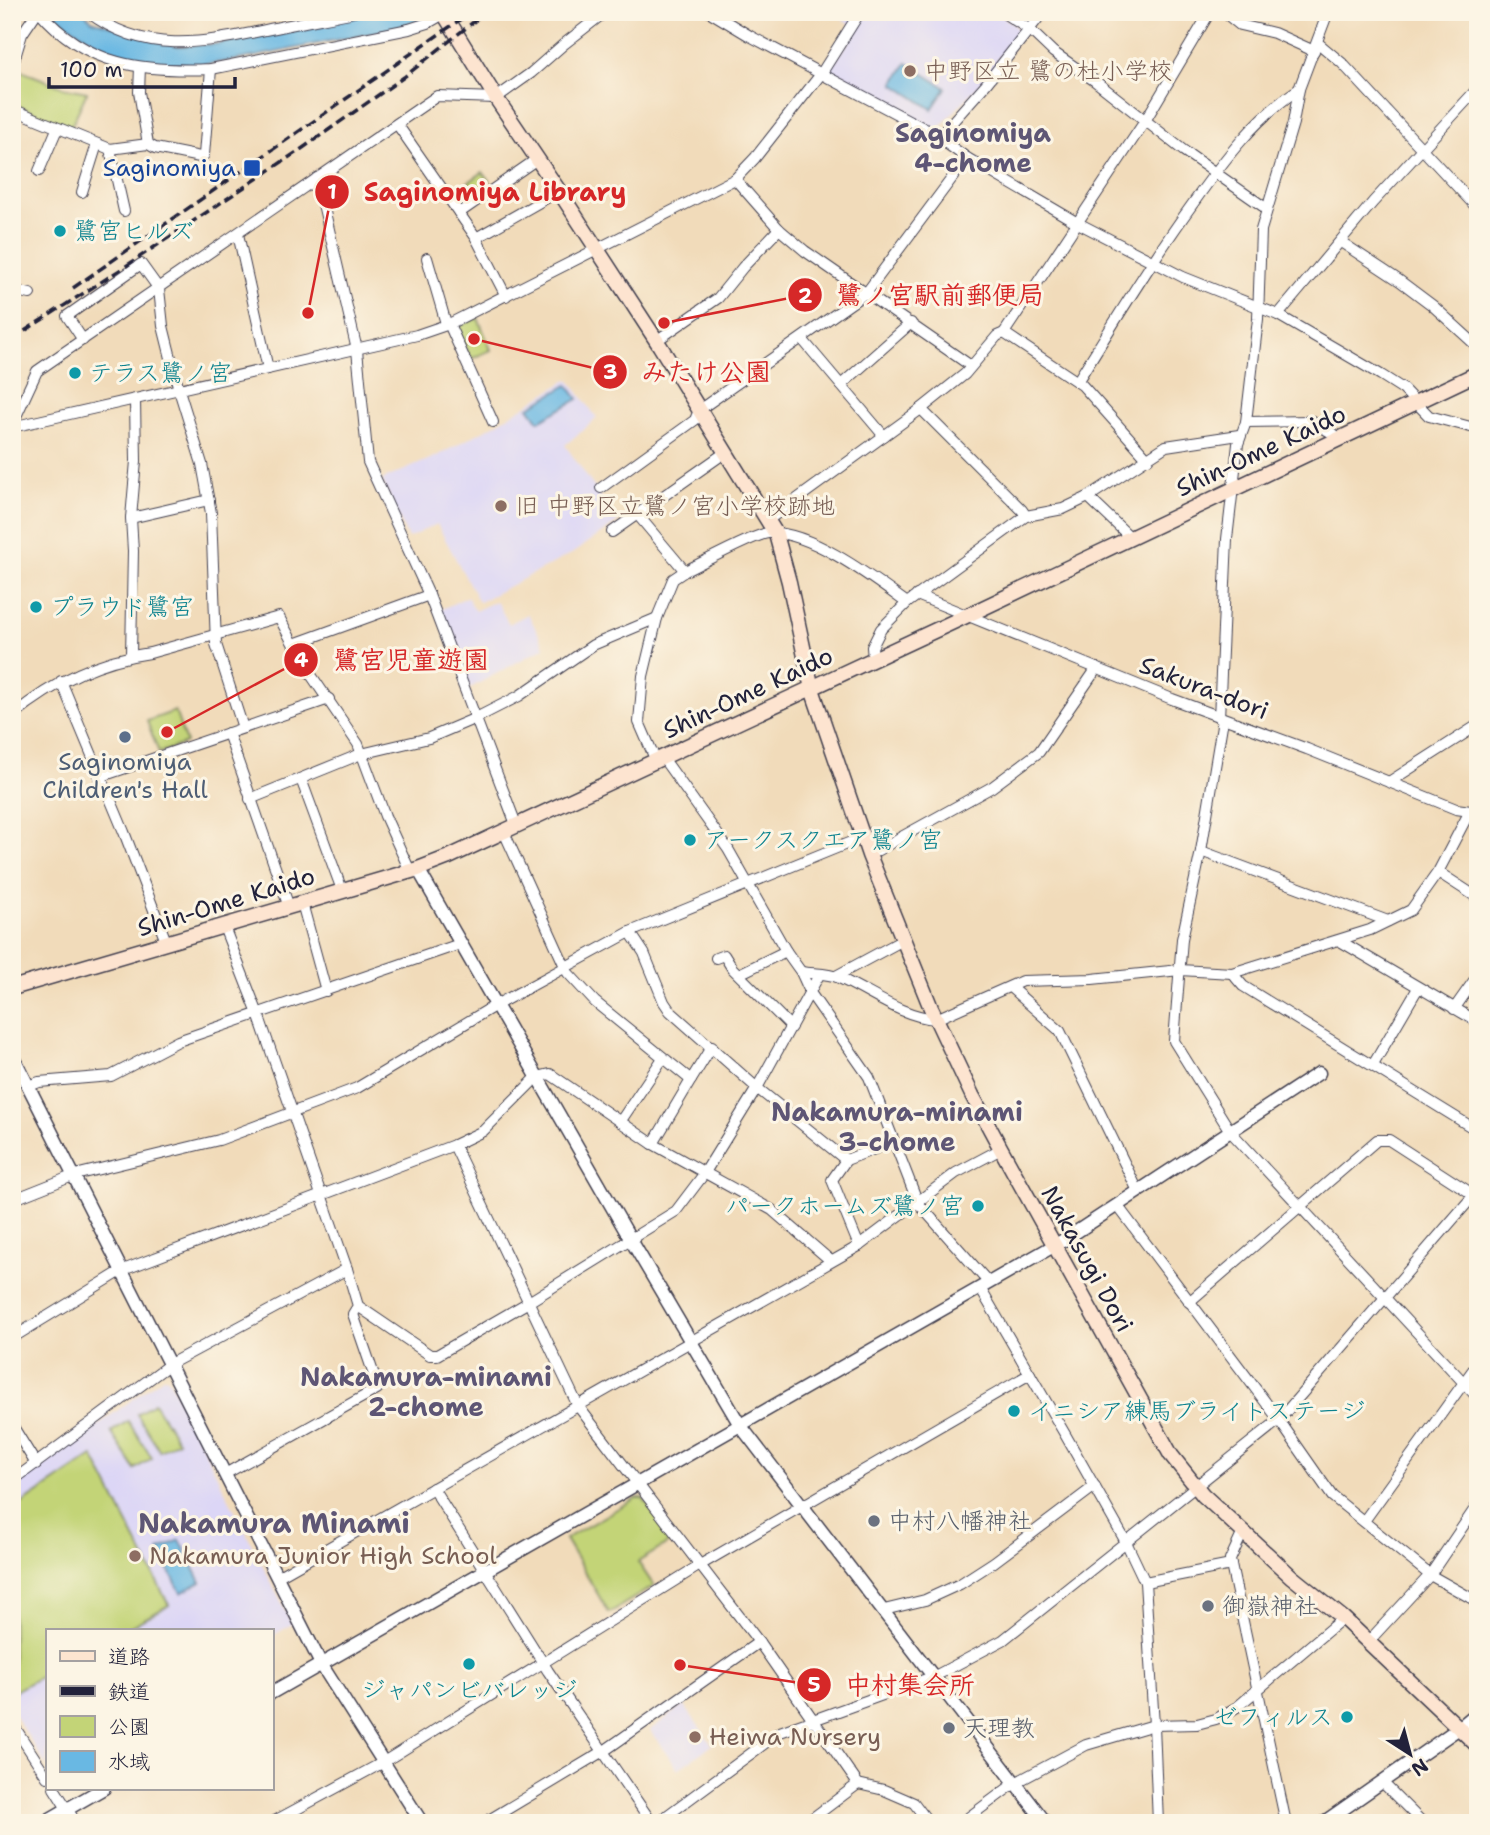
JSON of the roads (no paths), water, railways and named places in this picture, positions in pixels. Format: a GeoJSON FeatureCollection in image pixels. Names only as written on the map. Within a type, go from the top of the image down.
{"type":"FeatureCollection","features":[{"type":"Feature","properties":{"kind":"main road","name":"Nakasugi Dori"},"geometry":{"type":"LineString","coordinates":[[442,14],[656,341],[776,534],[812,689],[869,855],[936,1019],[1053,1246],[1171,1455],[1196,1486],[1243,1532],[1292,1577],[1343,1618],[1478,1746]]}},
{"type":"Feature","properties":{"kind":"main road","name":"Shin-Ome Kaido"},"geometry":{"type":"LineString","coordinates":[[12,988],[414,870],[510,829],[812,689],[1478,373]]}},
{"type":"Feature","properties":{"kind":"street"},"geometry":{"type":"LineString","coordinates":[[12,66],[22,34],[38,12],[61,35],[93,54],[114,62],[140,67],[184,70],[211,69],[409,29],[442,14]]}},
{"type":"Feature","properties":{"kind":"street"},"geometry":{"type":"LineString","coordinates":[[88,12],[130,34],[162,41],[199,43],[354,12]]}},
{"type":"Feature","properties":{"kind":"street"},"geometry":{"type":"LineString","coordinates":[[12,426],[37,372],[438,96],[496,98],[605,12]]}},
{"type":"Feature","properties":{"kind":"street"},"geometry":{"type":"LineString","coordinates":[[710,12],[939,137],[967,158],[1076,222],[1151,262],[1278,315],[1403,389],[1429,416],[1475,425]]}},
{"type":"Feature","properties":{"kind":"street"},"geometry":{"type":"LineString","coordinates":[[12,426],[357,350],[449,324],[735,179],[755,158],[821,74],[860,12]]}},
{"type":"Feature","properties":{"kind":"street"},"geometry":{"type":"LineString","coordinates":[[1002,12],[1030,30],[1054,52],[1096,81],[1145,121],[1267,209]]}},
{"type":"Feature","properties":{"kind":"street"},"geometry":{"type":"LineString","coordinates":[[939,137],[979,92],[1042,12]]}},
{"type":"Feature","properties":{"kind":"street"},"geometry":{"type":"LineString","coordinates":[[768,520],[921,409],[971,366],[997,336],[1004,332],[1145,121],[1210,12]]}},
{"type":"Feature","properties":{"kind":"street"},"geometry":{"type":"LineString","coordinates":[[1224,12],[1240,25],[1316,47],[1342,63],[1478,209]]}},
{"type":"Feature","properties":{"kind":"street"},"geometry":{"type":"LineString","coordinates":[[1328,12],[1298,89],[1293,123],[1261,230],[1258,307],[1246,422],[1240,435],[1227,539],[1221,718],[1201,851],[1182,939],[1174,1041],[1230,1130],[1478,1398]]}},
{"type":"Feature","properties":{"kind":"street"},"geometry":{"type":"LineString","coordinates":[[140,67],[139,92],[148,144]]}},
{"type":"Feature","properties":{"kind":"street"},"geometry":{"type":"LineString","coordinates":[[12,109],[110,149],[148,144],[155,148],[201,157],[204,155],[211,69]]}},
{"type":"Feature","properties":{"kind":"street"},"geometry":{"type":"LineString","coordinates":[[1278,315],[1420,149],[1478,88]]}},
{"type":"Feature","properties":{"kind":"street"},"geometry":{"type":"LineString","coordinates":[[1077,382],[1151,262],[1215,173],[1279,102],[1298,89]]}},
{"type":"Feature","properties":{"kind":"street"},"geometry":{"type":"LineString","coordinates":[[397,124],[476,238],[506,296]]}},
{"type":"Feature","properties":{"kind":"street"},"geometry":{"type":"LineString","coordinates":[[39,171],[57,129]]}},
{"type":"Feature","properties":{"kind":"street"},"geometry":{"type":"LineString","coordinates":[[82,192],[97,144]]}},
{"type":"Feature","properties":{"kind":"street"},"geometry":{"type":"LineString","coordinates":[[110,149],[124,211]]}},
{"type":"Feature","properties":{"kind":"street"},"geometry":{"type":"LineString","coordinates":[[601,488],[695,420],[699,410],[867,292],[967,158]]}},
{"type":"Feature","properties":{"kind":"street"},"geometry":{"type":"LineString","coordinates":[[459,213],[537,159]]}},
{"type":"Feature","properties":{"kind":"street"},"geometry":{"type":"LineString","coordinates":[[317,178],[357,350],[368,462],[429,595],[476,718],[510,829],[564,967],[595,1002],[691,1080]]}},
{"type":"Feature","properties":{"kind":"street"},"geometry":{"type":"LineString","coordinates":[[735,179],[779,229],[805,251],[971,366]]}},
{"type":"Feature","properties":{"kind":"street"},"geometry":{"type":"LineString","coordinates":[[476,238],[559,191]]}},
{"type":"Feature","properties":{"kind":"street"},"geometry":{"type":"LineString","coordinates":[[656,341],[718,298],[779,229]]}},
{"type":"Feature","properties":{"kind":"street"},"geometry":{"type":"LineString","coordinates":[[238,234],[268,369]]}},
{"type":"Feature","properties":{"kind":"street"},"geometry":{"type":"LineString","coordinates":[[1341,242],[1432,305],[1478,347]]}},
{"type":"Feature","properties":{"kind":"street"},"geometry":{"type":"LineString","coordinates":[[427,258],[445,320],[493,422]]}},
{"type":"Feature","properties":{"kind":"street"},"geometry":{"type":"LineString","coordinates":[[83,340],[67,316],[141,264],[159,289],[163,326],[202,464],[209,500],[216,644],[243,728]]}},
{"type":"Feature","properties":{"kind":"street"},"geometry":{"type":"LineString","coordinates":[[12,290],[30,294]]}},
{"type":"Feature","properties":{"kind":"street"},"geometry":{"type":"LineString","coordinates":[[841,384],[911,323]]}},
{"type":"Feature","properties":{"kind":"street"},"geometry":{"type":"LineString","coordinates":[[1004,332],[1077,382],[1148,459]]}},
{"type":"Feature","properties":{"kind":"street"},"geometry":{"type":"LineString","coordinates":[[802,339],[884,436]]}},
{"type":"Feature","properties":{"kind":"street"},"geometry":{"type":"LineString","coordinates":[[131,655],[131,517],[136,461],[135,400]]}},
{"type":"Feature","properties":{"kind":"street"},"geometry":{"type":"LineString","coordinates":[[921,409],[1026,516]]}},
{"type":"Feature","properties":{"kind":"street"},"geometry":{"type":"LineString","coordinates":[[1246,422],[1311,421],[1340,438]]}},
{"type":"Feature","properties":{"kind":"street"},"geometry":{"type":"LineString","coordinates":[[873,659],[872,647],[881,629],[906,603],[1026,516],[1063,509],[1088,497],[1174,444],[1240,435]]}},
{"type":"Feature","properties":{"kind":"street"},"geometry":{"type":"LineString","coordinates":[[612,532],[726,452]]}},
{"type":"Feature","properties":{"kind":"street"},"geometry":{"type":"LineString","coordinates":[[1088,497],[1131,538]]}},
{"type":"Feature","properties":{"kind":"street"},"geometry":{"type":"LineString","coordinates":[[131,517],[209,500]]}},
{"type":"Feature","properties":{"kind":"street"},"geometry":{"type":"LineString","coordinates":[[637,514],[685,571]]}},
{"type":"Feature","properties":{"kind":"street"},"geometry":{"type":"LineString","coordinates":[[906,603],[836,554],[817,546],[766,533],[673,579],[657,618],[643,676],[639,722],[660,760],[722,840],[801,972],[810,994],[869,1077],[918,1203],[984,1285],[1030,1374],[1126,1542],[1145,1582],[1158,1823]]}},
{"type":"Feature","properties":{"kind":"street"},"geometry":{"type":"LineString","coordinates":[[294,644],[429,595]]}},
{"type":"Feature","properties":{"kind":"street","name":"Sakura-dori"},"geometry":{"type":"LineString","coordinates":[[917,595],[1221,718],[1307,749],[1456,809],[1474,811]]}},
{"type":"Feature","properties":{"kind":"street"},"geometry":{"type":"LineString","coordinates":[[12,716],[61,681],[131,655],[279,618],[305,666],[358,744],[385,816],[414,870],[496,1005],[740,1425],[1046,1823]]}},
{"type":"Feature","properties":{"kind":"street"},"geometry":{"type":"LineString","coordinates":[[250,799],[361,754],[429,738],[476,718],[519,696],[593,645],[657,618]]}},
{"type":"Feature","properties":{"kind":"street"},"geometry":{"type":"LineString","coordinates":[[869,855],[992,787],[1039,752],[1097,668]]}},
{"type":"Feature","properties":{"kind":"street"},"geometry":{"type":"LineString","coordinates":[[61,681],[167,944]]}},
{"type":"Feature","properties":{"kind":"street"},"geometry":{"type":"LineString","coordinates":[[99,777],[329,699]]}},
{"type":"Feature","properties":{"kind":"street"},"geometry":{"type":"LineString","coordinates":[[1389,782],[1478,725]]}},
{"type":"Feature","properties":{"kind":"street"},"geometry":{"type":"LineString","coordinates":[[228,733],[250,799],[295,905],[326,991]]}},
{"type":"Feature","properties":{"kind":"street"},"geometry":{"type":"LineString","coordinates":[[301,779],[342,890]]}},
{"type":"Feature","properties":{"kind":"street"},"geometry":{"type":"LineString","coordinates":[[801,972],[835,976],[902,1010],[923,1018],[936,1019],[1022,981],[1092,979],[1180,970],[1232,973],[1340,941],[1411,910],[1438,872],[1474,811]]}},
{"type":"Feature","properties":{"kind":"street"},"geometry":{"type":"LineString","coordinates":[[12,1188],[15,1199],[75,1175],[219,1140],[357,1088],[496,1005],[630,932],[856,840]]}},
{"type":"Feature","properties":{"kind":"street"},"geometry":{"type":"LineString","coordinates":[[1201,851],[1274,876],[1388,921]]}},
{"type":"Feature","properties":{"kind":"street"},"geometry":{"type":"LineString","coordinates":[[1438,872],[1478,898]]}},
{"type":"Feature","properties":{"kind":"street"},"geometry":{"type":"LineString","coordinates":[[224,927],[322,1195],[358,1306],[430,1355],[438,1355],[527,1303],[676,1211],[704,1174],[757,1087],[819,975]]}},
{"type":"Feature","properties":{"kind":"street"},"geometry":{"type":"LineString","coordinates":[[630,932],[645,953],[670,1011],[846,1160]]}},
{"type":"Feature","properties":{"kind":"street"},"geometry":{"type":"LineString","coordinates":[[835,976],[903,940]]}},
{"type":"Feature","properties":{"kind":"street"},"geometry":{"type":"LineString","coordinates":[[1340,941],[1478,1023]]}},
{"type":"Feature","properties":{"kind":"street"},"geometry":{"type":"LineString","coordinates":[[29,1086],[39,1082],[111,1076],[178,1041],[460,944]]}},
{"type":"Feature","properties":{"kind":"street"},"geometry":{"type":"LineString","coordinates":[[739,974],[786,951]]}},
{"type":"Feature","properties":{"kind":"street"},"geometry":{"type":"LineString","coordinates":[[716,958],[724,955],[791,1027]]}},
{"type":"Feature","properties":{"kind":"street"},"geometry":{"type":"LineString","coordinates":[[1232,973],[1243,986],[1476,1128]]}},
{"type":"Feature","properties":{"kind":"street"},"geometry":{"type":"LineString","coordinates":[[1454,1009],[1478,975]]}},
{"type":"Feature","properties":{"kind":"street"},"geometry":{"type":"LineString","coordinates":[[1010,987],[1060,1031],[1138,1191]]}},
{"type":"Feature","properties":{"kind":"street"},"geometry":{"type":"LineString","coordinates":[[1373,1065],[1418,988]]}},
{"type":"Feature","properties":{"kind":"street"},"geometry":{"type":"LineString","coordinates":[[653,1144],[712,1046]]}},
{"type":"Feature","properties":{"kind":"street"},"geometry":{"type":"LineString","coordinates":[[12,1054],[321,1664],[422,1823]]}},
{"type":"Feature","properties":{"kind":"street"},"geometry":{"type":"LineString","coordinates":[[620,1122],[663,1058]]}},
{"type":"Feature","properties":{"kind":"street"},"geometry":{"type":"LineString","coordinates":[[273,1692],[1053,1246],[1319,1073]]}},
{"type":"Feature","properties":{"kind":"street"},"geometry":{"type":"LineString","coordinates":[[12,1338],[123,1270],[483,1131],[537,1077],[550,1074],[653,1144],[772,1210],[831,1261]]}},
{"type":"Feature","properties":{"kind":"street"},"geometry":{"type":"LineString","coordinates":[[657,1823],[780,1732],[935,1676],[1003,1640],[1279,1420],[1474,1195],[1383,1138],[1377,1140],[1189,1302]]}},
{"type":"Feature","properties":{"kind":"street"},"geometry":{"type":"LineString","coordinates":[[859,1246],[832,1180],[846,1160],[894,1142]]}},
{"type":"Feature","properties":{"kind":"street"},"geometry":{"type":"LineString","coordinates":[[453,1144],[578,1406],[759,1642],[858,1784],[884,1790],[914,1803],[929,1823]]}},
{"type":"Feature","properties":{"kind":"street"},"geometry":{"type":"LineString","coordinates":[[277,1577],[859,1246],[956,1173],[1001,1149]]}},
{"type":"Feature","properties":{"kind":"street"},"geometry":{"type":"LineString","coordinates":[[1117,1205],[1279,1420],[1332,1496],[1430,1575],[1478,1602]]}},
{"type":"Feature","properties":{"kind":"street"},"geometry":{"type":"LineString","coordinates":[[12,1481],[170,1364],[347,1269]]}},
{"type":"Feature","properties":{"kind":"street"},"geometry":{"type":"LineString","coordinates":[[225,1474],[377,1390],[353,1314],[358,1306]]}},
{"type":"Feature","properties":{"kind":"street"},"geometry":{"type":"LineString","coordinates":[[1364,1521],[1478,1363]]}},
{"type":"Feature","properties":{"kind":"street"},"geometry":{"type":"LineString","coordinates":[[271,1823],[382,1763],[700,1565],[1030,1374]]}},
{"type":"Feature","properties":{"kind":"street"},"geometry":{"type":"LineString","coordinates":[[12,1425],[36,1464]]}},
{"type":"Feature","properties":{"kind":"street"},"geometry":{"type":"LineString","coordinates":[[884,1610],[925,1600],[960,1584],[994,1562],[1094,1486]]}},
{"type":"Feature","properties":{"kind":"street"},"geometry":{"type":"LineString","coordinates":[[433,1489],[483,1571],[652,1823]]}},
{"type":"Feature","properties":{"kind":"street"},"geometry":{"type":"LineString","coordinates":[[1368,1642],[1430,1575],[1478,1504]]}},
{"type":"Feature","properties":{"kind":"street"},"geometry":{"type":"LineString","coordinates":[[1243,1532],[1230,1560],[1286,1823]]}},
{"type":"Feature","properties":{"kind":"street"},"geometry":{"type":"LineString","coordinates":[[1145,1582],[1231,1565]]}},
{"type":"Feature","properties":{"kind":"street"},"geometry":{"type":"LineString","coordinates":[[961,1823],[1015,1783],[1086,1745],[1154,1725],[1196,1724],[1216,1719],[1237,1707],[1343,1618]]}},
{"type":"Feature","properties":{"kind":"street"},"geometry":{"type":"LineString","coordinates":[[484,1823],[604,1751],[759,1642]]}},
{"type":"Feature","properties":{"kind":"street"},"geometry":{"type":"LineString","coordinates":[[1323,1823],[1478,1712]]}},
{"type":"Feature","properties":{"kind":"street"},"geometry":{"type":"LineString","coordinates":[[13,1727],[46,1776]]}},
{"type":"Feature","properties":{"kind":"street"},"geometry":{"type":"LineString","coordinates":[[1382,1782],[1423,1823]]}},
{"type":"Feature","properties":{"kind":"street"},"geometry":{"type":"LineString","coordinates":[[806,1823],[858,1784]]}},
{"type":"Feature","properties":{"kind":"street"},"geometry":{"type":"LineString","coordinates":[[55,1790],[76,1823]]}},
{"type":"Feature","properties":{"kind":"street"},"geometry":{"type":"LineString","coordinates":[[43,1823],[100,1790]]}},
{"type":"Feature","properties":{"kind":"water"},"geometry":{"type":"Polygon","coordinates":[[[52,12],[83,12],[92,20],[177,46],[216,44],[369,12],[440,12],[397,28],[247,58],[181,65],[150,62],[118,53],[86,37],[52,12]]]}},
{"type":"Feature","properties":{"kind":"water"},"geometry":{"type":"Polygon","coordinates":[[[907,63],[946,88],[932,109],[894,84],[907,63]]]}},
{"type":"Feature","properties":{"kind":"water"},"geometry":{"type":"Polygon","coordinates":[[[568,385],[578,399],[539,421],[529,407],[568,385]]]}},
{"type":"Feature","properties":{"kind":"water"},"geometry":{"type":"Polygon","coordinates":[[[180,1540],[201,1582],[181,1593],[159,1550],[180,1540]]]}},
{"type":"Feature","properties":{"kind":"railway"},"geometry":{"type":"LineString","coordinates":[[12,339],[303,148],[404,77],[486,12]]}},
{"type":"Feature","properties":{"kind":"railway"},"geometry":{"type":"LineString","coordinates":[[73,288],[464,17]]}},
{"type":"Feature","properties":{"kind":"place","name":"中野区立 鷺の杜小学校"},"geometry":{"type":"Point","coordinates":[910,71]}},
{"type":"Feature","properties":{"kind":"place","name":"Saginomiya"},"geometry":{"type":"Point","coordinates":[252,168]}},
{"type":"Feature","properties":{"kind":"place","name":"鷺宮ヒルズ"},"geometry":{"type":"Point","coordinates":[60,231]}},
{"type":"Feature","properties":{"kind":"place","name":"Saginomiya Library"},"geometry":{"type":"Point","coordinates":[308,313]}},
{"type":"Feature","properties":{"kind":"place","name":"鷺ノ宮駅前郵便局"},"geometry":{"type":"Point","coordinates":[664,323]}},
{"type":"Feature","properties":{"kind":"place","name":"みたけ公園"},"geometry":{"type":"Point","coordinates":[474,339]}},
{"type":"Feature","properties":{"kind":"place","name":"テラス鷺ノ宮"},"geometry":{"type":"Point","coordinates":[75,373]}},
{"type":"Feature","properties":{"kind":"place","name":"旧 中野区立鷺ノ宮小学校跡地"},"geometry":{"type":"Point","coordinates":[501,506]}},
{"type":"Feature","properties":{"kind":"place","name":"プラウド鷺宮"},"geometry":{"type":"Point","coordinates":[36,607]}},
{"type":"Feature","properties":{"kind":"place","name":"鷺宮児童遊園"},"geometry":{"type":"Point","coordinates":[167,732]}},
{"type":"Feature","properties":{"kind":"place","name":"Saginomiya Children's Hall"},"geometry":{"type":"Point","coordinates":[125,737]}},
{"type":"Feature","properties":{"kind":"place","name":"アークスクエア鷺ノ宮"},"geometry":{"type":"Point","coordinates":[690,840]}},
{"type":"Feature","properties":{"kind":"place","name":"パークホームズ鷺ノ宮"},"geometry":{"type":"Point","coordinates":[978,1206]}},
{"type":"Feature","properties":{"kind":"place","name":"イニシア練馬ブライトステージ"},"geometry":{"type":"Point","coordinates":[1014,1411]}},
{"type":"Feature","properties":{"kind":"place","name":"中村八幡神社"},"geometry":{"type":"Point","coordinates":[874,1521]}},
{"type":"Feature","properties":{"kind":"place","name":"Nakamura Junior High School"},"geometry":{"type":"Point","coordinates":[135,1556]}},
{"type":"Feature","properties":{"kind":"place","name":"御嶽神社"},"geometry":{"type":"Point","coordinates":[1208,1606]}},
{"type":"Feature","properties":{"kind":"place","name":"ジャパンビバレッジ"},"geometry":{"type":"Point","coordinates":[469,1664]}},
{"type":"Feature","properties":{"kind":"place","name":"中村集会所"},"geometry":{"type":"Point","coordinates":[680,1665]}},
{"type":"Feature","properties":{"kind":"place","name":"ゼフィルス"},"geometry":{"type":"Point","coordinates":[1347,1717]}},
{"type":"Feature","properties":{"kind":"place","name":"天理教"},"geometry":{"type":"Point","coordinates":[949,1728]}},
{"type":"Feature","properties":{"kind":"place","name":"Heiwa Nursery"},"geometry":{"type":"Point","coordinates":[695,1737]}},
{"type":"Feature","properties":{"kind":"district","name":"Saginomiya 4-chome"},"geometry":{"type":"Point","coordinates":[973,148]}},
{"type":"Feature","properties":{"kind":"district","name":"Nakamura-minami 3-chome"},"geometry":{"type":"Point","coordinates":[897,1127]}},
{"type":"Feature","properties":{"kind":"district","name":"Nakamura-minami 2-chome"},"geometry":{"type":"Point","coordinates":[426,1392]}},
{"type":"Feature","properties":{"kind":"district","name":"Nakamura Minami"},"geometry":{"type":"Point","coordinates":[274,1523]}}]}
